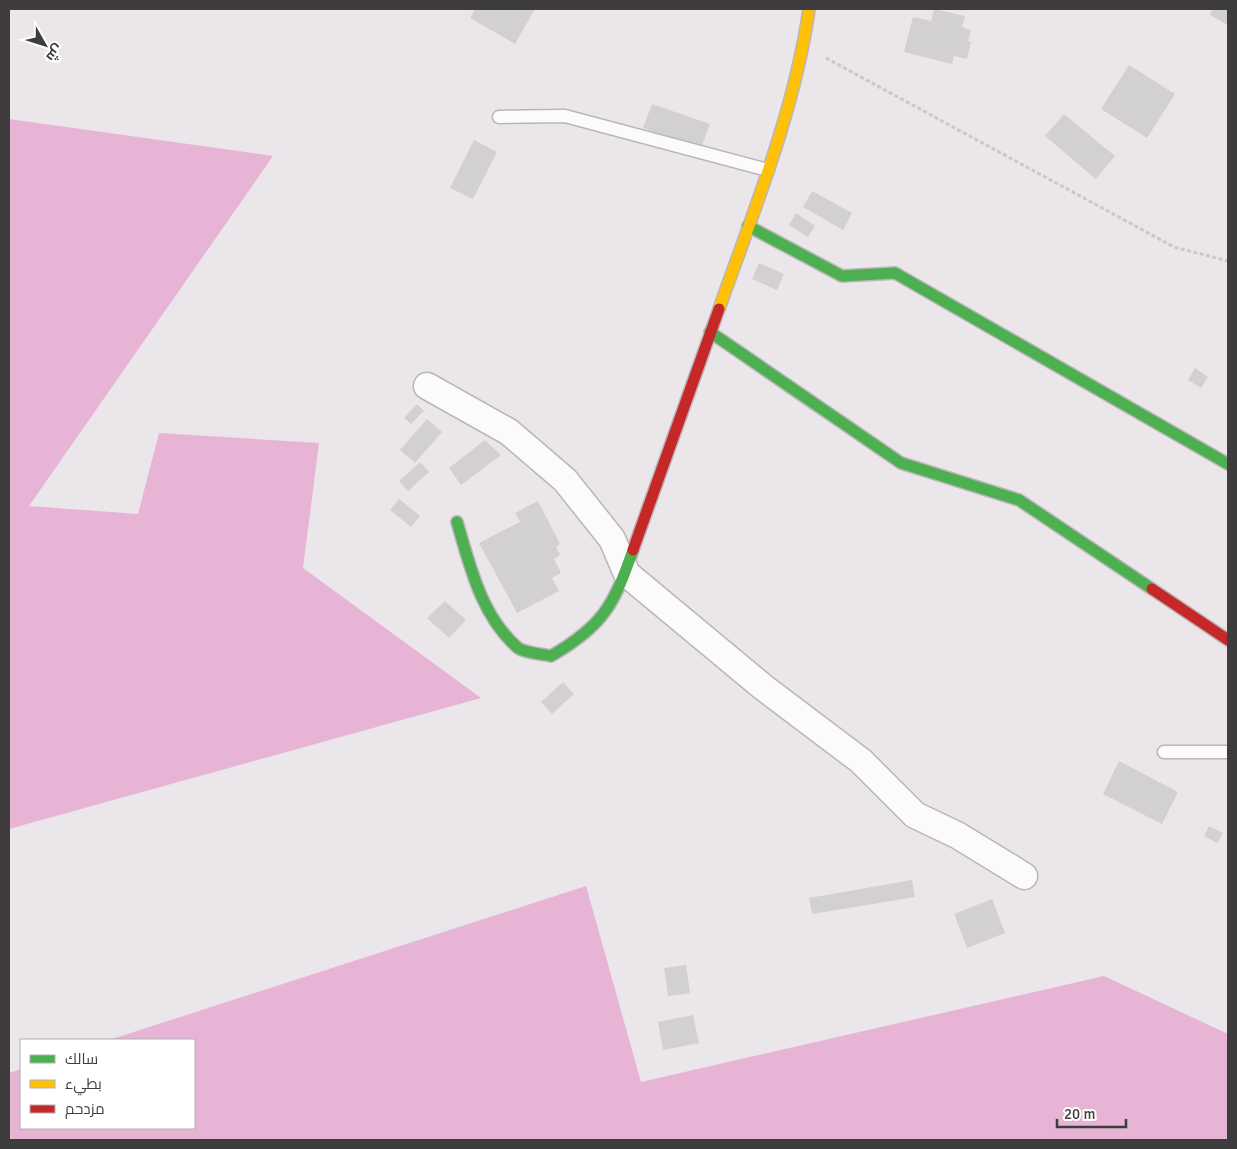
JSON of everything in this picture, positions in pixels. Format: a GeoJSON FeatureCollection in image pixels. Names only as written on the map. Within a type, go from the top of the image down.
{"type":"FeatureCollection","features":[{"type":"Feature","properties":{"kind":"street"},"geometry":{"type":"LineString","coordinates":[[457,522],[476,588],[493,618],[519,649],[551,656],[580,638],[601,617],[627,574],[768,170],[804,46],[809,9]]}},
{"type":"Feature","properties":{"kind":"street"},"geometry":{"type":"LineString","coordinates":[[748,226],[842,276],[895,272],[1228,464]]}},
{"type":"Feature","properties":{"kind":"street"},"geometry":{"type":"LineString","coordinates":[[710,332],[901,463],[1019,500],[1228,640]]}},
{"type":"Feature","properties":{"kind":"street"},"geometry":{"type":"LineString","coordinates":[[427,386],[509,432],[565,480],[612,539],[627,574],[763,687],[861,761],[915,815],[957,835],[1024,876]]}},
{"type":"Feature","properties":{"kind":"lane"},"geometry":{"type":"LineString","coordinates":[[499,117],[565,116],[768,170]]}},
{"type":"Feature","properties":{"kind":"lane"},"geometry":{"type":"LineString","coordinates":[[1164,752],[1228,752]]}},
{"type":"Feature","properties":{"kind":"path"},"geometry":{"type":"LineString","coordinates":[[804,46],[1174,248],[1228,261]]}},
{"type":"Feature","properties":{"kind":"shaded area"},"geometry":{"type":"Polygon","coordinates":[[[9,119],[273,156],[29,506],[138,514],[159,433],[319,443],[303,568],[481,698],[9,829],[9,119]]]}},
{"type":"Feature","properties":{"kind":"shaded area"},"geometry":{"type":"Polygon","coordinates":[[[586,886],[641,1082],[1104,976],[1228,1034],[1228,1140],[9,1140],[9,1073],[20,1069],[20,1129],[195,1129],[195,1039],[112,1039],[586,886]]]}},
{"type":"Feature","properties":{"kind":"building"},"geometry":{"type":"Polygon","coordinates":[[[475,9],[535,9],[515,44],[470,18],[475,9]]]}},
{"type":"Feature","properties":{"kind":"building"},"geometry":{"type":"Polygon","coordinates":[[[934,9],[965,16],[962,27],[971,30],[968,41],[971,42],[967,59],[954,56],[952,64],[904,52],[913,17],[931,21],[934,9]]]}},
{"type":"Feature","properties":{"kind":"building"},"geometry":{"type":"Polygon","coordinates":[[[1213,9],[1228,10],[1228,25],[1210,15],[1213,9]]]}},
{"type":"Feature","properties":{"kind":"building"},"geometry":{"type":"Polygon","coordinates":[[[1129,65],[1175,94],[1147,138],[1101,109],[1129,65]]]}},
{"type":"Feature","properties":{"kind":"building"},"geometry":{"type":"Polygon","coordinates":[[[652,104],[710,124],[701,148],[643,128],[652,104]]]}},
{"type":"Feature","properties":{"kind":"building"},"geometry":{"type":"Polygon","coordinates":[[[1064,114],[1115,156],[1096,179],[1045,136],[1064,114]]]}},
{"type":"Feature","properties":{"kind":"building"},"geometry":{"type":"Polygon","coordinates":[[[474,140],[497,152],[473,199],[450,188],[474,140]]]}},
{"type":"Feature","properties":{"kind":"building"},"geometry":{"type":"Polygon","coordinates":[[[812,191],[852,213],[843,230],[803,207],[812,191]]]}},
{"type":"Feature","properties":{"kind":"building"},"geometry":{"type":"Polygon","coordinates":[[[796,213],[815,226],[808,237],[789,225],[796,213]]]}},
{"type":"Feature","properties":{"kind":"building"},"geometry":{"type":"Polygon","coordinates":[[[759,263],[784,274],[777,290],[752,279],[759,263]]]}},
{"type":"Feature","properties":{"kind":"building"},"geometry":{"type":"Polygon","coordinates":[[[1195,368],[1208,377],[1201,388],[1188,380],[1195,368]]]}},
{"type":"Feature","properties":{"kind":"building"},"geometry":{"type":"Polygon","coordinates":[[[417,404],[424,411],[411,424],[404,418],[417,404]]]}},
{"type":"Feature","properties":{"kind":"building"},"geometry":{"type":"Polygon","coordinates":[[[427,419],[442,432],[415,463],[400,450],[427,419]]]}},
{"type":"Feature","properties":{"kind":"building"},"geometry":{"type":"Polygon","coordinates":[[[485,440],[501,455],[461,485],[449,468],[485,440]]]}},
{"type":"Feature","properties":{"kind":"building"},"geometry":{"type":"Polygon","coordinates":[[[420,462],[429,472],[408,491],[399,481],[420,462]]]}},
{"type":"Feature","properties":{"kind":"building"},"geometry":{"type":"Polygon","coordinates":[[[399,499],[420,516],[411,527],[390,510],[399,499]]]}},
{"type":"Feature","properties":{"kind":"building"},"geometry":{"type":"Polygon","coordinates":[[[538,501],[560,544],[556,547],[560,555],[554,559],[561,573],[552,578],[559,591],[517,613],[479,543],[520,522],[515,513],[538,501]]]}},
{"type":"Feature","properties":{"kind":"building"},"geometry":{"type":"Polygon","coordinates":[[[445,601],[466,620],[449,638],[427,618],[445,601]]]}},
{"type":"Feature","properties":{"kind":"building"},"geometry":{"type":"Polygon","coordinates":[[[563,682],[574,694],[552,714],[541,702],[563,682]]]}},
{"type":"Feature","properties":{"kind":"building"},"geometry":{"type":"Polygon","coordinates":[[[1119,761],[1178,792],[1162,824],[1103,794],[1119,761]]]}},
{"type":"Feature","properties":{"kind":"building"},"geometry":{"type":"Polygon","coordinates":[[[1209,826],[1223,833],[1217,843],[1204,836],[1209,826]]]}},
{"type":"Feature","properties":{"kind":"building"},"geometry":{"type":"Polygon","coordinates":[[[912,880],[915,897],[812,914],[809,898],[912,880]]]}},
{"type":"Feature","properties":{"kind":"building"},"geometry":{"type":"Polygon","coordinates":[[[992,899],[1005,933],[967,948],[954,914],[992,899]]]}},
{"type":"Feature","properties":{"kind":"building"},"geometry":{"type":"Polygon","coordinates":[[[686,965],[690,993],[668,996],[664,968],[686,965]]]}},
{"type":"Feature","properties":{"kind":"building"},"geometry":{"type":"Polygon","coordinates":[[[693,1015],[699,1043],[663,1050],[658,1022],[693,1015]]]}},
{"type":"Feature","properties":{"kind":"traffic: fast"},"geometry":{"type":"LineString","coordinates":[[748,226],[842,276],[895,273],[1228,464]]}},
{"type":"Feature","properties":{"kind":"traffic: fast"},"geometry":{"type":"LineString","coordinates":[[710,332],[901,463],[1019,500],[1152,589]]}},
{"type":"Feature","properties":{"kind":"traffic: fast"},"geometry":{"type":"LineString","coordinates":[[457,522],[478,590],[495,621],[505,635],[521,650],[551,656],[583,635],[595,624],[612,600],[633,550]]}},
{"type":"Feature","properties":{"kind":"traffic: slow"},"geometry":{"type":"LineString","coordinates":[[719,309],[759,199],[783,123],[803,47],[809,9]]}},
{"type":"Feature","properties":{"kind":"traffic: jam"},"geometry":{"type":"LineString","coordinates":[[633,550],[719,309]]}},
{"type":"Feature","properties":{"kind":"traffic: jam"},"geometry":{"type":"LineString","coordinates":[[1152,589],[1228,640]]}}]}
